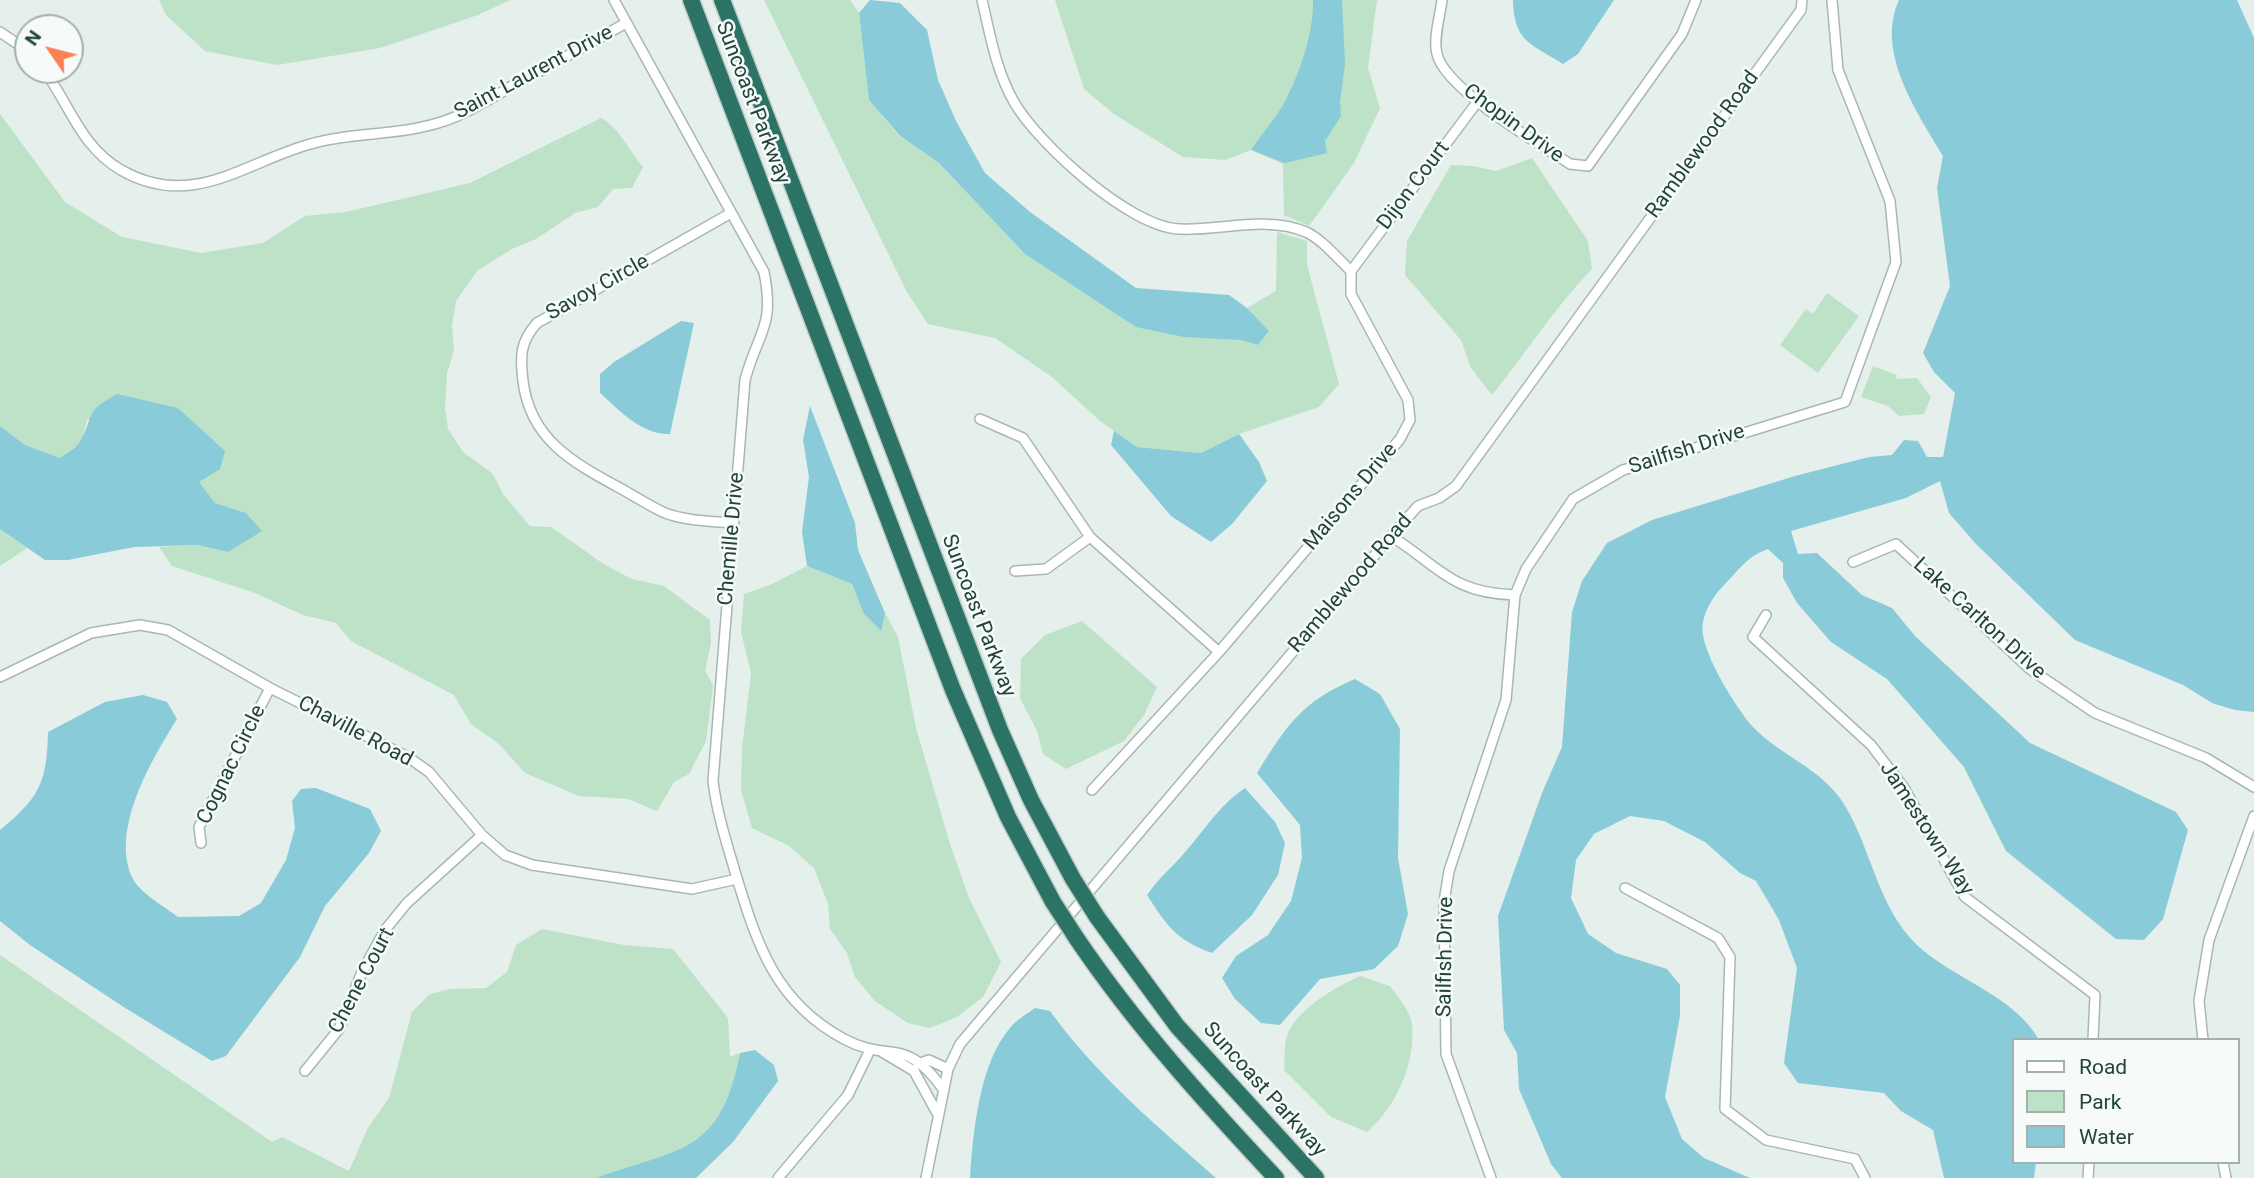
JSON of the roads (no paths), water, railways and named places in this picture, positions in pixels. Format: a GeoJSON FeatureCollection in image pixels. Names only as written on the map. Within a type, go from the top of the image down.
{"type":"FeatureCollection","features":[{"type":"Feature","properties":{"kind":"highway","name":"Suncoast Parkway"},"geometry":{"type":"LineString","coordinates":[[691,0],[953,690],[1008,817],[1053,901],[1106,981],[1170,1062],[1276,1178]]}},
{"type":"Feature","properties":{"kind":"highway","name":"Suncoast Parkway"},"geometry":{"type":"LineString","coordinates":[[722,0],[1000,730],[1031,800],[1073,879],[1097,917],[1177,1026],[1316,1178]]}},
{"type":"Feature","properties":{"kind":"street","name":"Chemille Drive"},"geometry":{"type":"LineString","coordinates":[[614,0],[764,272],[770,303],[766,328],[750,360],[745,380],[713,781],[717,808],[757,944],[783,989],[822,1026],[870,1050],[882,1052],[914,1071]]}},
{"type":"Feature","properties":{"kind":"street"},"geometry":{"type":"LineString","coordinates":[[982,0],[998,65],[1012,100],[1030,127],[1124,209],[1151,224],[1178,229],[1282,224],[1308,233],[1351,271]]}},
{"type":"Feature","properties":{"kind":"street","name":"Chopin Drive"},"geometry":{"type":"LineString","coordinates":[[1442,0],[1436,51],[1442,69],[1478,101],[1570,164],[1588,166],[1682,34],[1696,0]]}},
{"type":"Feature","properties":{"kind":"street","name":"Ramblewood Road"},"geometry":{"type":"LineString","coordinates":[[926,1178],[943,1088],[948,1069],[960,1044],[1391,536],[1418,506],[1440,498],[1456,486],[1801,10],[1802,0]]}},
{"type":"Feature","properties":{"kind":"street","name":"Sailfish Drive"},"geometry":{"type":"LineString","coordinates":[[1491,1178],[1446,1054],[1444,902],[1449,871],[1506,700],[1515,595],[1526,569],[1573,499],[1623,470],[1844,402],[1896,262],[1890,201],[1838,70],[1832,0]]}},
{"type":"Feature","properties":{"kind":"street","name":"Saint Laurent Drive"},"geometry":{"type":"LineString","coordinates":[[55,84],[61,92],[73,122],[92,148],[121,170],[153,182],[180,186],[211,183],[310,144],[348,136],[404,132],[440,123],[471,109],[626,23]]}},
{"type":"Feature","properties":{"kind":"street","name":"Dijon Court"},"geometry":{"type":"LineString","coordinates":[[1351,271],[1478,101]]}},
{"type":"Feature","properties":{"kind":"street","name":"Savoy Circle"},"geometry":{"type":"LineString","coordinates":[[731,213],[537,323],[525,337],[520,355],[524,388],[533,414],[548,440],[569,460],[664,512],[689,519],[733,523]]}},
{"type":"Feature","properties":{"kind":"street","name":"Maisons Drive"},"geometry":{"type":"LineString","coordinates":[[1092,790],[1219,652],[1400,439],[1410,419],[1408,400],[1351,294],[1351,271]]}},
{"type":"Feature","properties":{"kind":"street"},"geometry":{"type":"LineString","coordinates":[[980,419],[1023,438],[1090,537],[1219,652]]}},
{"type":"Feature","properties":{"kind":"street"},"geometry":{"type":"LineString","coordinates":[[1391,536],[1447,578],[1465,588],[1484,594],[1515,595]]}},
{"type":"Feature","properties":{"kind":"street"},"geometry":{"type":"LineString","coordinates":[[1015,571],[1046,569],[1090,537]]}},
{"type":"Feature","properties":{"kind":"street","name":"Lake Carlton Drive"},"geometry":{"type":"LineString","coordinates":[[1853,562],[1896,544],[2030,668],[2052,684],[2095,713],[2206,758],[2254,787]]}},
{"type":"Feature","properties":{"kind":"street","name":"Jamestown Way"},"geometry":{"type":"LineString","coordinates":[[1766,615],[1753,637],[1871,745],[1904,788],[1965,897],[2095,995],[2093,1038]]}},
{"type":"Feature","properties":{"kind":"street","name":"Chaville Road"},"geometry":{"type":"LineString","coordinates":[[0,677],[91,633],[141,625],[169,631],[270,688],[408,757],[429,772],[482,835],[505,856],[532,866],[692,889],[737,878]]}},
{"type":"Feature","properties":{"kind":"street","name":"Cognac Circle"},"geometry":{"type":"LineString","coordinates":[[201,843],[199,827],[270,688]]}},
{"type":"Feature","properties":{"kind":"street"},"geometry":{"type":"LineString","coordinates":[[2203,1038],[2199,1001],[2209,940],[2254,817]]}},
{"type":"Feature","properties":{"kind":"street","name":"Chene Court"},"geometry":{"type":"LineString","coordinates":[[305,1071],[340,1029],[362,971],[386,930],[407,903],[482,835]]}},
{"type":"Feature","properties":{"kind":"street"},"geometry":{"type":"LineString","coordinates":[[1625,888],[1718,938],[1730,957],[1725,1109],[1766,1140],[1855,1159],[1865,1178]]}},
{"type":"Feature","properties":{"kind":"street","name":"Chemille Drive"},"geometry":{"type":"LineString","coordinates":[[882,1052],[891,1049],[920,1061],[929,1060],[948,1069]]}},
{"type":"Feature","properties":{"kind":"street"},"geometry":{"type":"LineString","coordinates":[[778,1178],[848,1095],[870,1050]]}},
{"type":"Feature","properties":{"kind":"street"},"geometry":{"type":"LineString","coordinates":[[938,1114],[914,1071],[920,1061],[943,1088]]}},
{"type":"Feature","properties":{"kind":"water"},"geometry":{"type":"Polygon","coordinates":[[[870,0],[900,3],[927,30],[938,80],[956,121],[985,173],[1030,212],[1136,288],[1229,295],[1247,308],[1269,331],[1258,345],[1241,340],[1184,337],[1136,327],[1025,254],[939,163],[900,136],[869,100],[859,13],[870,0]]]}},
{"type":"Feature","properties":{"kind":"water"},"geometry":{"type":"Polygon","coordinates":[[[1313,0],[1342,0],[1345,64],[1341,116],[1325,141],[1327,153],[1285,163],[1251,150],[1279,111],[1295,81],[1308,40],[1313,0]]]}},
{"type":"Feature","properties":{"kind":"water"},"geometry":{"type":"Polygon","coordinates":[[[1513,0],[1614,0],[1578,54],[1563,64],[1526,40],[1517,25],[1513,0]]]}},
{"type":"Feature","properties":{"kind":"water"},"geometry":{"type":"Polygon","coordinates":[[[1899,0],[2237,0],[2254,38],[2254,712],[2212,703],[2183,685],[2075,640],[1975,543],[1949,513],[1940,481],[1906,498],[1791,531],[1798,554],[1817,553],[1862,595],[1892,608],[1915,636],[2030,743],[2176,812],[2188,830],[2163,919],[2144,940],[2116,939],[2006,851],[1964,767],[1887,679],[1831,642],[1797,603],[1783,578],[1783,563],[1768,549],[1754,555],[1720,589],[1706,612],[1703,633],[1712,661],[1752,726],[1822,779],[1842,801],[1861,837],[1883,895],[1904,930],[1933,958],[2015,1011],[2038,1038],[2012,1038],[2012,1164],[2036,1164],[2034,1178],[1944,1178],[1933,1130],[1901,1111],[1884,1093],[1798,1083],[1784,1063],[1797,968],[1779,920],[1756,881],[1740,873],[1705,842],[1664,821],[1630,816],[1594,834],[1576,860],[1571,898],[1588,934],[1616,953],[1667,969],[1680,985],[1680,1016],[1665,1097],[1682,1139],[1704,1158],[1750,1178],[1562,1178],[1551,1164],[1519,1089],[1517,1053],[1504,1030],[1498,916],[1542,793],[1562,747],[1572,612],[1582,581],[1607,543],[1652,520],[1795,476],[1869,457],[1892,455],[1904,440],[1918,441],[1927,457],[1943,457],[1955,393],[1934,372],[1923,353],[1950,286],[1937,188],[1943,156],[1902,81],[1892,40],[1893,20],[1899,0]]]}},
{"type":"Feature","properties":{"kind":"water"},"geometry":{"type":"Polygon","coordinates":[[[681,321],[694,323],[670,434],[650,431],[632,421],[600,393],[600,374],[614,362],[681,321]]]}},
{"type":"Feature","properties":{"kind":"water"},"geometry":{"type":"Polygon","coordinates":[[[117,394],[178,408],[225,451],[220,469],[199,482],[215,503],[246,513],[262,531],[228,552],[197,545],[134,547],[68,560],[45,560],[0,529],[0,426],[25,445],[60,458],[79,443],[95,409],[117,394]]]}},
{"type":"Feature","properties":{"kind":"water"},"geometry":{"type":"Polygon","coordinates":[[[810,406],[855,523],[858,550],[885,613],[881,631],[864,614],[852,584],[807,566],[802,532],[809,477],[803,440],[810,406]]]}},
{"type":"Feature","properties":{"kind":"water"},"geometry":{"type":"Polygon","coordinates":[[[1114,431],[1137,447],[1201,453],[1239,434],[1259,462],[1267,481],[1232,524],[1211,542],[1171,516],[1111,445],[1114,431]]]}},
{"type":"Feature","properties":{"kind":"water"},"geometry":{"type":"Polygon","coordinates":[[[1355,679],[1380,694],[1400,729],[1398,858],[1408,914],[1398,946],[1374,969],[1320,979],[1280,1025],[1261,1023],[1235,999],[1222,978],[1236,956],[1268,935],[1291,901],[1302,858],[1300,825],[1257,773],[1277,741],[1308,706],[1355,679]]]}},
{"type":"Feature","properties":{"kind":"water"},"geometry":{"type":"Polygon","coordinates":[[[143,695],[167,702],[177,719],[156,754],[137,796],[126,839],[127,860],[136,884],[178,917],[239,916],[261,903],[286,860],[295,828],[292,801],[301,789],[316,788],[370,809],[381,831],[369,853],[325,906],[300,957],[226,1056],[212,1061],[122,1006],[30,945],[0,921],[0,830],[24,808],[38,788],[46,764],[48,732],[105,702],[143,695]]]}},
{"type":"Feature","properties":{"kind":"water"},"geometry":{"type":"Polygon","coordinates":[[[1245,788],[1275,822],[1285,843],[1278,875],[1252,915],[1212,953],[1189,943],[1174,931],[1147,895],[1218,812],[1245,788]]]}},
{"type":"Feature","properties":{"kind":"water"},"geometry":{"type":"Polygon","coordinates":[[[1035,1008],[1050,1011],[1107,1078],[1216,1178],[970,1178],[979,1100],[991,1060],[1010,1028],[1035,1008]]]}},
{"type":"Feature","properties":{"kind":"water"},"geometry":{"type":"Polygon","coordinates":[[[755,1050],[774,1065],[778,1081],[733,1142],[696,1178],[596,1178],[674,1152],[692,1142],[708,1129],[721,1111],[732,1086],[740,1053],[755,1050]]]}}]}
